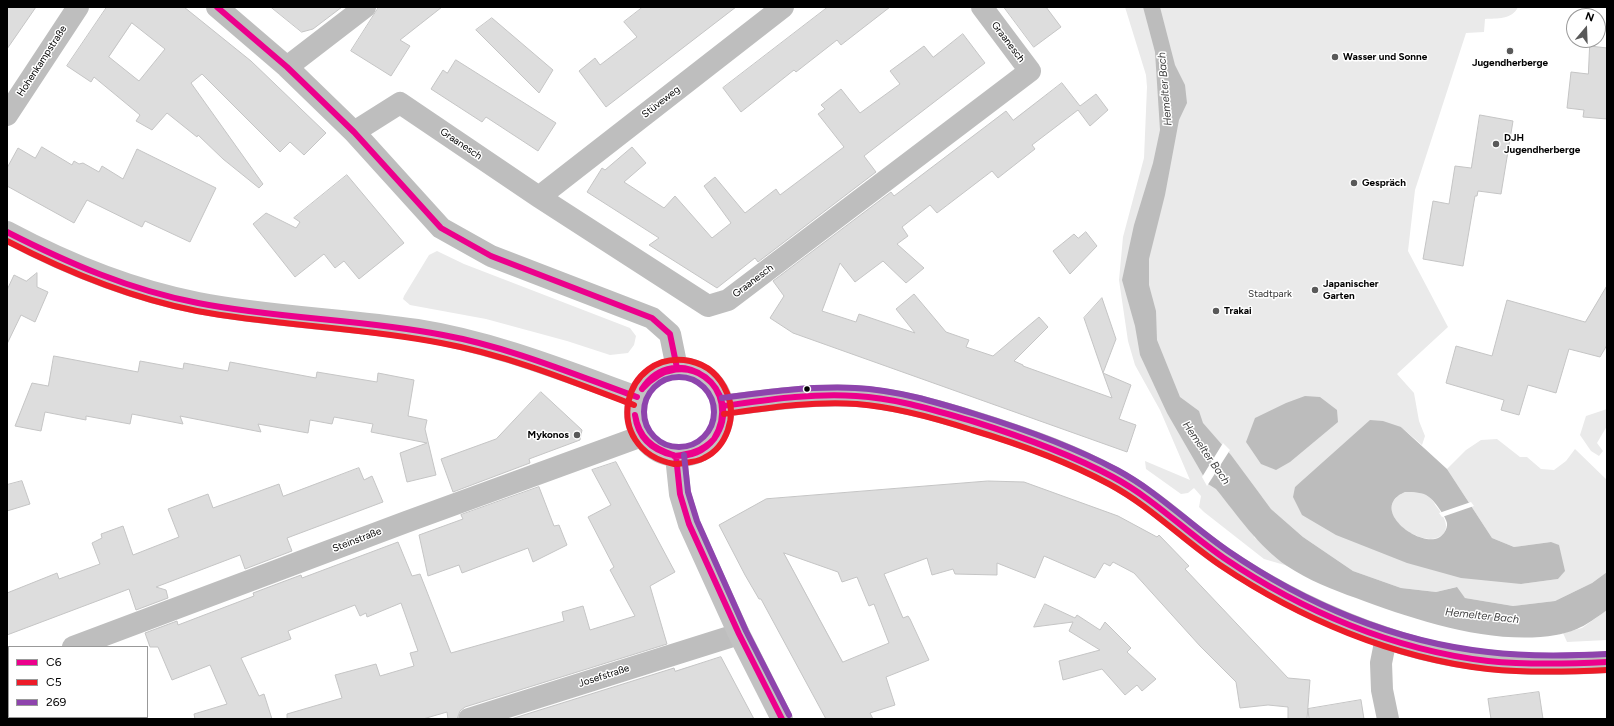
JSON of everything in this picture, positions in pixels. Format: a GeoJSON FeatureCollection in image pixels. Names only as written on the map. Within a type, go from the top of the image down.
{"type":"FeatureCollection","features":[{"type":"Feature","properties":{"kind":"main road"},"geometry":{"type":"LineString","coordinates":[[7,232],[67,262],[108,278],[152,292],[197,303],[255,312],[417,330],[462,339],[515,353],[637,397]]}},
{"type":"Feature","properties":{"kind":"main road"},"geometry":{"type":"LineString","coordinates":[[677,368],[694,370],[708,378],[718,391],[723,406],[721,426],[711,442],[695,453],[676,456],[662,453],[651,446],[642,436],[636,423],[635,410],[637,397],[646,382],[660,372],[677,368]]}},
{"type":"Feature","properties":{"kind":"main road"},"geometry":{"type":"LineString","coordinates":[[676,456],[680,494],[689,524],[739,634],[782,719]]}},
{"type":"Feature","properties":{"kind":"street","name":"Hohenkampstraße"},"geometry":{"type":"LineString","coordinates":[[7,114],[78,7]]}},
{"type":"Feature","properties":{"kind":"street"},"geometry":{"type":"LineString","coordinates":[[217,7],[287,67],[354,132],[441,228],[491,256],[652,318],[670,334],[677,368]]}},
{"type":"Feature","properties":{"kind":"street"},"geometry":{"type":"LineString","coordinates":[[287,67],[365,7]]}},
{"type":"Feature","properties":{"kind":"street","name":"Stüveweg"},"geometry":{"type":"LineString","coordinates":[[539,198],[783,7]]}},
{"type":"Feature","properties":{"kind":"street","name":"Graanesch"},"geometry":{"type":"LineString","coordinates":[[354,132],[400,103],[539,198],[708,306],[728,300],[1030,71],[982,7]]}},
{"type":"Feature","properties":{"kind":"street"},"geometry":{"type":"LineString","coordinates":[[723,406],[804,397],[840,396],[893,400],[939,411],[1006,432],[1053,449],[1092,466],[1134,490],[1223,558],[1254,577],[1316,609],[1386,638],[1422,649],[1457,656],[1549,664],[1607,662]]}},
{"type":"Feature","properties":{"kind":"street","name":"Steinstraße"},"geometry":{"type":"LineString","coordinates":[[76,646],[398,525],[642,436]]}},
{"type":"Feature","properties":{"kind":"street","name":"Josefstraße"},"geometry":{"type":"LineString","coordinates":[[469,719],[739,634]]}},
{"type":"Feature","properties":{"kind":"street"},"geometry":{"type":"LineString","coordinates":[[1386,638],[1382,670],[1382,690],[1388,719]]}},
{"type":"Feature","properties":{"kind":"green space","name":"Stadtpark"},"geometry":{"type":"Polygon","coordinates":[[[1125,7],[1518,7],[1512,14],[1504,18],[1485,19],[1484,32],[1466,33],[1415,190],[1408,251],[1448,327],[1397,374],[1414,393],[1419,421],[1425,436],[1422,445],[1401,427],[1295,487],[1521,584],[1558,579],[1564,571],[1551,542],[1514,547],[1492,538],[1447,469],[1466,450],[1481,440],[1497,439],[1520,457],[1527,457],[1541,469],[1554,470],[1566,461],[1575,449],[1607,480],[1607,572],[1592,583],[1555,601],[1513,606],[1465,598],[1456,587],[1436,592],[1401,588],[1353,571],[1303,537],[1271,509],[1262,497],[1254,537],[1288,566],[1264,559],[1204,512],[1199,507],[1201,496],[1194,488],[1188,493],[1181,494],[1146,469],[1145,461],[1190,480],[1160,410],[1135,365],[1128,341],[1119,280],[1123,237],[1144,158],[1147,87],[1146,75],[1125,7]]]}},
{"type":"Feature","properties":{"kind":"green space"},"geometry":{"type":"Polygon","coordinates":[[[437,251],[464,264],[630,328],[636,336],[634,345],[628,353],[610,355],[567,341],[486,319],[410,305],[403,299],[404,296],[429,255],[437,251]]]}},
{"type":"Feature","properties":{"kind":"green space"},"geometry":{"type":"Polygon","coordinates":[[[1607,409],[1607,426],[1597,443],[1603,451],[1599,456],[1591,451],[1580,435],[1586,416],[1607,409]]]}},
{"type":"Feature","properties":{"kind":"green space"},"geometry":{"type":"Polygon","coordinates":[[[1405,492],[1420,493],[1430,497],[1444,518],[1446,526],[1443,534],[1439,537],[1430,539],[1420,537],[1409,532],[1400,525],[1394,517],[1391,508],[1395,499],[1405,492]]]}},
{"type":"Feature","properties":{"kind":"green space"},"geometry":{"type":"Polygon","coordinates":[[[1607,610],[1607,640],[1567,642],[1563,633],[1582,628],[1607,610]]]}},
{"type":"Feature","properties":{"kind":"water","name":"Hemelter Bach"},"geometry":{"type":"Polygon","coordinates":[[[1143,7],[1160,7],[1175,65],[1185,85],[1187,103],[1179,120],[1165,195],[1149,259],[1149,285],[1156,311],[1157,340],[1180,397],[1199,411],[1203,423],[1231,455],[1271,509],[1303,537],[1353,571],[1401,588],[1436,592],[1457,587],[1465,598],[1513,606],[1555,601],[1592,583],[1607,572],[1607,610],[1589,623],[1577,629],[1556,635],[1532,637],[1507,637],[1481,634],[1454,629],[1403,615],[1330,588],[1303,576],[1287,566],[1258,540],[1216,489],[1208,484],[1167,413],[1140,355],[1135,326],[1122,280],[1134,225],[1153,163],[1160,130],[1155,52],[1143,7]]]}},
{"type":"Feature","properties":{"kind":"water"},"geometry":{"type":"Polygon","coordinates":[[[1305,396],[1320,397],[1337,410],[1338,422],[1290,462],[1276,470],[1261,464],[1246,442],[1255,418],[1286,403],[1305,396]]]}},
{"type":"Feature","properties":{"kind":"water"},"geometry":{"type":"Polygon","coordinates":[[[1370,420],[1383,421],[1401,427],[1447,469],[1492,538],[1514,547],[1551,542],[1559,545],[1565,571],[1558,579],[1521,584],[1461,578],[1407,563],[1336,535],[1302,515],[1293,497],[1295,487],[1370,420]],[[1405,492],[1395,498],[1392,506],[1393,515],[1398,523],[1406,530],[1426,539],[1435,539],[1440,537],[1447,528],[1447,523],[1440,509],[1427,495],[1405,492]]]}},
{"type":"Feature","properties":{"kind":"pier"},"geometry":{"type":"Polygon","coordinates":[[[1223,443],[1230,450],[1207,486],[1202,477],[1223,443]]]}},
{"type":"Feature","properties":{"kind":"pier"},"geometry":{"type":"Polygon","coordinates":[[[1471,502],[1474,506],[1442,517],[1439,513],[1471,502]]]}},
{"type":"Feature","properties":{"kind":"building"},"geometry":{"type":"Polygon","coordinates":[[[7,7],[36,7],[7,49],[7,7]]]}},
{"type":"Feature","properties":{"kind":"building"},"geometry":{"type":"Polygon","coordinates":[[[107,7],[184,7],[251,61],[326,133],[304,155],[290,142],[280,152],[202,74],[191,83],[263,184],[259,188],[223,159],[198,135],[197,137],[167,113],[152,130],[136,121],[140,115],[94,77],[91,82],[67,66],[107,7]],[[132,23],[109,57],[139,81],[165,49],[132,23]]]}},
{"type":"Feature","properties":{"kind":"building"},"geometry":{"type":"Polygon","coordinates":[[[271,7],[342,7],[313,29],[302,32],[271,7]]]}},
{"type":"Feature","properties":{"kind":"building"},"geometry":{"type":"Polygon","coordinates":[[[379,7],[442,7],[400,40],[410,46],[391,76],[351,51],[379,7]]]}},
{"type":"Feature","properties":{"kind":"building"},"geometry":{"type":"Polygon","coordinates":[[[643,7],[736,7],[606,107],[579,71],[595,58],[600,65],[637,37],[624,22],[643,7]]]}},
{"type":"Feature","properties":{"kind":"building"},"geometry":{"type":"Polygon","coordinates":[[[828,7],[890,7],[841,45],[837,40],[796,72],[794,70],[741,112],[723,88],[828,7]]]}},
{"type":"Feature","properties":{"kind":"building"},"geometry":{"type":"Polygon","coordinates":[[[1004,7],[1046,7],[1061,27],[1034,47],[1004,7]]]}},
{"type":"Feature","properties":{"kind":"building"},"geometry":{"type":"Polygon","coordinates":[[[492,18],[553,70],[539,93],[476,30],[492,18]]]}},
{"type":"Feature","properties":{"kind":"building"},"geometry":{"type":"Polygon","coordinates":[[[963,34],[985,63],[864,156],[876,172],[758,262],[755,258],[717,288],[649,245],[659,238],[587,192],[602,168],[605,170],[632,147],[646,163],[624,182],[664,208],[675,196],[712,238],[731,223],[704,186],[715,177],[745,213],[776,189],[780,195],[844,147],[818,114],[825,109],[821,105],[841,89],[860,113],[900,84],[890,71],[924,46],[933,57],[963,34]]]}},
{"type":"Feature","properties":{"kind":"building"},"geometry":{"type":"Polygon","coordinates":[[[1590,48],[1607,48],[1607,119],[1583,117],[1584,110],[1567,108],[1571,72],[1588,74],[1590,48]]]}},
{"type":"Feature","properties":{"kind":"building"},"geometry":{"type":"Polygon","coordinates":[[[456,60],[556,123],[538,151],[486,117],[482,122],[431,89],[443,70],[447,73],[456,60]]]}},
{"type":"Feature","properties":{"kind":"building"},"geometry":{"type":"Polygon","coordinates":[[[1062,83],[1080,106],[1096,94],[1108,110],[1090,126],[1078,110],[1032,145],[1035,149],[998,178],[992,171],[937,213],[930,205],[902,227],[908,236],[897,244],[924,268],[906,283],[883,261],[855,282],[840,263],[822,311],[856,322],[859,314],[915,333],[896,309],[914,294],[946,332],[969,340],[966,347],[993,356],[1039,317],[1048,327],[1014,361],[1023,366],[1112,398],[1103,373],[1131,385],[1119,419],[1136,425],[1127,452],[793,333],[770,318],[784,296],[773,281],[891,192],[894,196],[1006,111],[1013,120],[1062,83]]]}},
{"type":"Feature","properties":{"kind":"building"},"geometry":{"type":"Polygon","coordinates":[[[1480,115],[1513,121],[1501,194],[1478,191],[1477,196],[1475,196],[1463,266],[1423,259],[1433,201],[1449,204],[1455,166],[1471,168],[1480,115]]]}},
{"type":"Feature","properties":{"kind":"building"},"geometry":{"type":"Polygon","coordinates":[[[42,147],[72,165],[74,161],[79,164],[83,163],[99,172],[102,166],[123,179],[137,149],[216,188],[190,242],[145,221],[142,227],[87,200],[74,223],[7,186],[7,168],[18,148],[35,158],[42,147]]]}},
{"type":"Feature","properties":{"kind":"building"},"geometry":{"type":"Polygon","coordinates":[[[347,175],[404,243],[359,279],[344,261],[335,268],[324,254],[295,277],[253,224],[266,213],[296,228],[300,222],[294,218],[347,175]]]}},
{"type":"Feature","properties":{"kind":"building"},"geometry":{"type":"Polygon","coordinates":[[[1086,232],[1097,246],[1070,274],[1053,251],[1074,234],[1078,238],[1086,232]]]}},
{"type":"Feature","properties":{"kind":"building"},"geometry":{"type":"Polygon","coordinates":[[[37,273],[37,287],[48,292],[35,322],[21,315],[7,344],[7,290],[14,275],[26,281],[37,273]]]}},
{"type":"Feature","properties":{"kind":"building"},"geometry":{"type":"Polygon","coordinates":[[[1607,286],[1607,345],[1600,357],[1569,349],[1556,393],[1528,385],[1519,415],[1501,410],[1504,400],[1446,383],[1456,346],[1492,356],[1507,300],[1585,322],[1607,286]]]}},
{"type":"Feature","properties":{"kind":"building"},"geometry":{"type":"Polygon","coordinates":[[[1102,298],[1116,339],[1103,373],[1084,318],[1102,298]]]}},
{"type":"Feature","properties":{"kind":"building"},"geometry":{"type":"Polygon","coordinates":[[[54,356],[138,372],[140,361],[183,369],[184,363],[228,371],[230,362],[316,378],[317,372],[377,382],[378,373],[414,380],[408,416],[427,420],[425,429],[436,475],[407,482],[400,453],[427,443],[371,432],[373,424],[334,417],[332,424],[310,420],[308,433],[258,424],[261,432],[180,416],[183,424],[132,414],[130,424],[86,416],[86,420],[45,412],[41,431],[15,426],[32,383],[48,386],[54,356]]]}},
{"type":"Feature","properties":{"kind":"building"},"geometry":{"type":"Polygon","coordinates":[[[541,392],[582,430],[580,440],[529,459],[530,463],[453,492],[441,459],[496,439],[541,392]]]}},
{"type":"Feature","properties":{"kind":"building"},"geometry":{"type":"Polygon","coordinates":[[[616,462],[675,572],[650,586],[667,644],[465,707],[460,711],[457,719],[448,719],[447,712],[423,719],[287,719],[287,714],[342,698],[335,675],[376,664],[380,676],[414,666],[410,653],[418,651],[401,603],[367,617],[366,613],[360,616],[355,605],[288,631],[291,639],[241,658],[259,696],[264,694],[272,719],[195,719],[194,714],[227,704],[210,665],[172,680],[158,647],[150,647],[145,633],[177,621],[178,625],[254,596],[253,593],[301,575],[302,578],[398,542],[412,576],[420,574],[451,653],[564,621],[562,612],[583,606],[590,630],[635,616],[610,570],[614,567],[588,517],[611,505],[592,470],[616,462]]]}},
{"type":"Feature","properties":{"kind":"building"},"geometry":{"type":"Polygon","coordinates":[[[359,468],[364,480],[372,476],[383,502],[287,538],[292,551],[245,569],[240,555],[156,587],[166,590],[168,598],[136,610],[129,589],[7,635],[7,593],[57,573],[59,579],[100,564],[92,543],[102,538],[101,534],[123,526],[133,555],[179,537],[168,509],[208,494],[213,508],[279,484],[283,496],[359,468]]]}},
{"type":"Feature","properties":{"kind":"building"},"geometry":{"type":"Polygon","coordinates":[[[22,481],[30,504],[7,511],[7,485],[22,481]]]}},
{"type":"Feature","properties":{"kind":"building"},"geometry":{"type":"Polygon","coordinates":[[[988,481],[1024,482],[1118,516],[1157,537],[1159,535],[1189,566],[1185,569],[1288,678],[1310,680],[1307,719],[1288,719],[1288,707],[1268,705],[1240,708],[1236,682],[1200,646],[1134,573],[1113,562],[1110,566],[1104,563],[1095,578],[1044,556],[1035,578],[997,563],[997,575],[955,574],[953,569],[932,575],[927,558],[884,574],[903,618],[908,616],[910,619],[929,660],[886,677],[895,705],[870,713],[873,719],[826,719],[761,599],[759,599],[745,575],[719,525],[766,499],[988,481]],[[784,553],[843,662],[889,643],[874,604],[869,606],[857,577],[842,582],[838,572],[784,553]]]}},
{"type":"Feature","properties":{"kind":"building"},"geometry":{"type":"Polygon","coordinates":[[[539,487],[554,526],[559,525],[567,545],[533,562],[528,548],[462,573],[459,565],[428,576],[419,535],[463,519],[461,515],[539,487]]]}},
{"type":"Feature","properties":{"kind":"building"},"geometry":{"type":"Polygon","coordinates":[[[1045,604],[1075,618],[1077,615],[1100,630],[1105,622],[1131,648],[1127,652],[1156,679],[1142,691],[1137,685],[1125,695],[1102,669],[1063,680],[1059,661],[1100,650],[1069,631],[1073,622],[1034,627],[1045,604]]]}},
{"type":"Feature","properties":{"kind":"building"},"geometry":{"type":"Polygon","coordinates":[[[721,657],[754,719],[511,719],[674,668],[675,671],[721,657]]]}},
{"type":"Feature","properties":{"kind":"building"},"geometry":{"type":"Polygon","coordinates":[[[1539,692],[1543,719],[1491,719],[1488,699],[1539,692]]]}},
{"type":"Feature","properties":{"kind":"building"},"geometry":{"type":"Polygon","coordinates":[[[1361,700],[1364,719],[1309,719],[1308,709],[1361,700]]]}},
{"type":"Feature","properties":{"kind":"transit line","name":"C6"},"geometry":{"type":"LineString","coordinates":[[217,7],[287,67],[354,132],[441,228],[491,256],[652,318],[670,334],[677,368]]}},
{"type":"Feature","properties":{"kind":"transit line","name":"C6"},"geometry":{"type":"LineString","coordinates":[[7,232],[76,265],[148,291],[198,303],[228,308],[413,330],[468,340],[541,362],[637,397]]}},
{"type":"Feature","properties":{"kind":"transit line","name":"C5"},"geometry":{"type":"LineString","coordinates":[[7,241],[99,283],[172,306],[227,316],[380,333],[466,348],[539,370],[634,405]]}},
{"type":"Feature","properties":{"kind":"transit line","name":"C5"},"geometry":{"type":"LineString","coordinates":[[674,464],[650,455],[635,440],[628,421],[628,402],[635,384],[648,370],[667,361],[690,361],[708,368],[721,381],[730,402],[730,421],[724,439],[712,453],[697,461],[677,464]]}},
{"type":"Feature","properties":{"kind":"transit line","name":"C6"},"geometry":{"type":"LineString","coordinates":[[642,389],[656,374],[672,368],[689,369],[704,376],[715,388],[722,403],[722,420],[714,439]]}},
{"type":"Feature","properties":{"kind":"transit line","name":"C6"},"geometry":{"type":"LineString","coordinates":[[642,389],[659,375],[676,370],[692,371],[705,377],[716,389],[721,403],[721,421],[714,439]]}},
{"type":"Feature","properties":{"kind":"transit line","name":"269"},"geometry":{"type":"LineString","coordinates":[[672,377],[686,377],[699,383],[708,392],[712,398],[714,412],[712,426],[704,437],[693,445],[686,447],[672,447],[665,445],[654,437],[646,426],[644,419],[644,405],[646,398],[654,387],[665,379],[672,377]]}},
{"type":"Feature","properties":{"kind":"transit line","name":"269"},"geometry":{"type":"LineString","coordinates":[[722,398],[805,389],[855,388],[886,391],[946,405],[1048,439],[1100,461],[1146,488],[1214,541],[1257,570],[1288,588],[1352,618],[1385,630],[1419,639],[1453,647],[1488,652],[1547,656],[1607,654]]}},
{"type":"Feature","properties":{"kind":"transit line","name":"C6"},"geometry":{"type":"LineString","coordinates":[[723,406],[806,396],[856,396],[900,402],[972,421],[1044,446],[1096,468],[1142,495],[1210,548],[1254,577],[1317,611],[1384,638],[1453,656],[1488,661],[1548,664],[1607,662]]}},
{"type":"Feature","properties":{"kind":"transit line","name":"C5"},"geometry":{"type":"LineString","coordinates":[[724,414],[757,409],[823,403],[840,403],[872,405],[944,421],[1042,454],[1109,484],[1138,502],[1206,555],[1251,585],[1315,619],[1348,633],[1417,656],[1452,664],[1518,671],[1548,672],[1607,670]]}},
{"type":"Feature","properties":{"kind":"transit line","name":"C6"},"geometry":{"type":"LineString","coordinates":[[635,415],[643,436],[659,449],[673,455]]}},
{"type":"Feature","properties":{"kind":"transit line","name":"C6"},"geometry":{"type":"LineString","coordinates":[[635,415],[639,430],[647,441],[658,450],[673,455]]}},
{"type":"Feature","properties":{"kind":"transit line","name":"C6"},"geometry":{"type":"LineString","coordinates":[[674,456],[697,452],[706,447],[714,439]]}},
{"type":"Feature","properties":{"kind":"transit line","name":"C6"},"geometry":{"type":"LineString","coordinates":[[674,456],[696,451],[714,439]]}},
{"type":"Feature","properties":{"kind":"transit line","name":"269"},"geometry":{"type":"LineString","coordinates":[[684,455],[688,492],[697,521],[746,631],[789,715]]}},
{"type":"Feature","properties":{"kind":"transit line","name":"C6"},"geometry":{"type":"LineString","coordinates":[[676,456],[680,494],[689,524],[739,634],[782,719]]}},
{"type":"Feature","properties":{"kind":"place","name":"Jugendherberge"},"geometry":{"type":"Point","coordinates":[1510,51]}},
{"type":"Feature","properties":{"kind":"place","name":"Wasser und Sonne"},"geometry":{"type":"Point","coordinates":[1335,57]}},
{"type":"Feature","properties":{"kind":"place","name":"DJH Jugendherberge"},"geometry":{"type":"Point","coordinates":[1496,144]}},
{"type":"Feature","properties":{"kind":"place","name":"Gespräch"},"geometry":{"type":"Point","coordinates":[1354,183]}},
{"type":"Feature","properties":{"kind":"place","name":"Japanischer Garten"},"geometry":{"type":"Point","coordinates":[1315,290]}},
{"type":"Feature","properties":{"kind":"place","name":"Trakai"},"geometry":{"type":"Point","coordinates":[1216,311]}},
{"type":"Feature","properties":{"kind":"place","name":"Mykonos"},"geometry":{"type":"Point","coordinates":[577,435]}}]}
